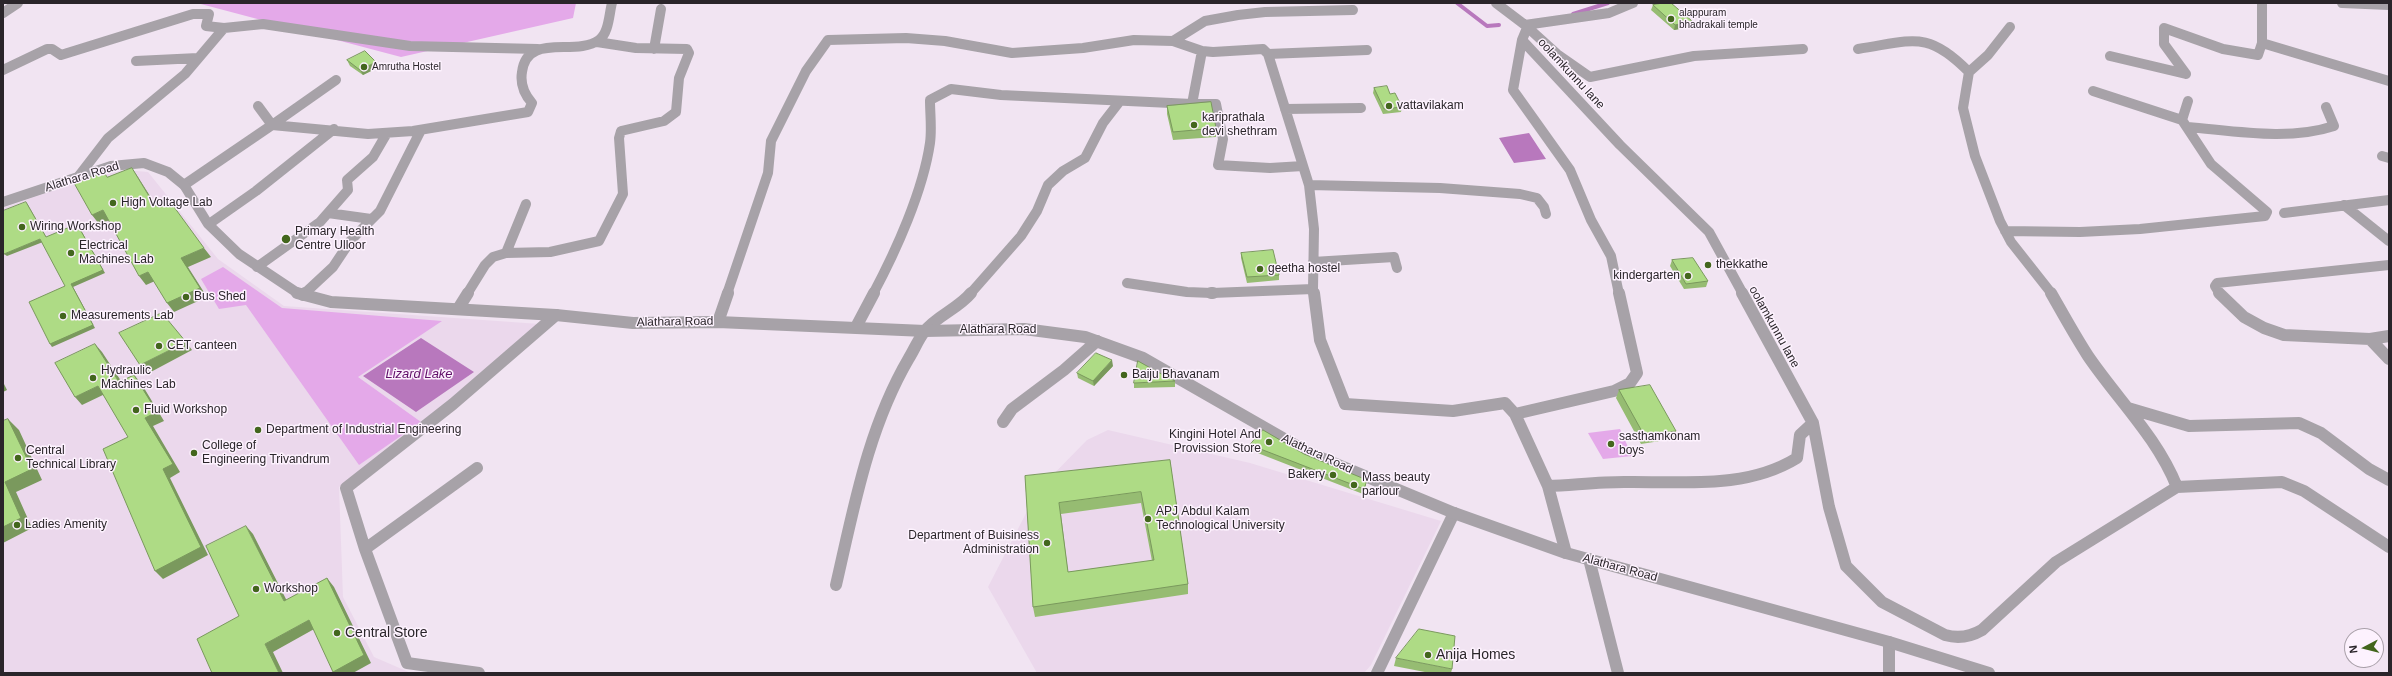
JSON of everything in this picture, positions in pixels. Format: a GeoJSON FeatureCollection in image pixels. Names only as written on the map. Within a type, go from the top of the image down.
{"type":"FeatureCollection","features":[{"type":"Feature","properties":{"kind":"street"},"geometry":{"type":"LineString","coordinates":[[3,13],[18,3]]}},
{"type":"Feature","properties":{"kind":"street"},"geometry":{"type":"LineString","coordinates":[[597,42],[604,36],[612,3]]}},
{"type":"Feature","properties":{"kind":"street"},"geometry":{"type":"LineString","coordinates":[[1496,3],[1590,77],[1694,56],[1803,49]]}},
{"type":"Feature","properties":{"kind":"street"},"geometry":{"type":"LineString","coordinates":[[1526,27],[1610,13],[1633,3]]}},
{"type":"Feature","properties":{"kind":"street"},"geometry":{"type":"LineString","coordinates":[[2110,56],[2186,74],[2164,44],[2164,28],[2222,48],[2252,56],[2258,55],[2262,43],[2262,3]]}},
{"type":"Feature","properties":{"kind":"street"},"geometry":{"type":"LineString","coordinates":[[2342,3],[2389,5]]}},
{"type":"Feature","properties":{"kind":"street"},"geometry":{"type":"LineString","coordinates":[[654,49],[661,9]]}},
{"type":"Feature","properties":{"kind":"street"},"geometry":{"type":"LineString","coordinates":[[1173,41],[1205,21],[1238,15],[1266,12],[1353,10]]}},
{"type":"Feature","properties":{"kind":"street"},"geometry":{"type":"LineString","coordinates":[[3,70],[47,49],[52,49],[61,55],[193,14],[209,14],[206,26],[224,28],[263,24],[410,46],[539,49],[579,46],[597,42],[654,49],[687,49],[688,53],[679,78],[676,112],[664,121],[621,131],[619,138],[623,194],[602,237],[594,244],[585,246],[550,252],[506,253],[492,257],[484,265],[458,309]]}},
{"type":"Feature","properties":{"kind":"street","name":"oolamkunnu lane"},"geometry":{"type":"LineString","coordinates":[[1526,27],[1522,40],[1620,145],[1709,232],[1813,424],[1829,507],[1846,566],[1882,602],[1945,635],[1956,638],[1965,637],[1982,630],[2056,562],[2177,487]]}},
{"type":"Feature","properties":{"kind":"street"},"geometry":{"type":"LineString","coordinates":[[2010,27],[1988,55],[1969,72],[1963,108],[1975,156],[2005,231],[2051,293],[2088,356],[2128,408],[2169,467],[2177,487],[2282,482],[2304,491],[2389,547]]}},
{"type":"Feature","properties":{"kind":"street"},"geometry":{"type":"LineString","coordinates":[[78,177],[108,138],[185,74],[224,28]]}},
{"type":"Feature","properties":{"kind":"street"},"geometry":{"type":"LineString","coordinates":[[718,322],[768,173],[771,141],[806,71],[828,40],[906,38],[946,41],[1012,53],[1083,48],[1134,40],[1173,41],[1202,51],[1263,49],[1268,54],[1309,185],[1314,230],[1313,289],[1320,340],[1345,404],[1453,411],[1505,403],[1515,414],[1548,486],[1566,553]]}},
{"type":"Feature","properties":{"kind":"street"},"geometry":{"type":"LineString","coordinates":[[1515,414],[1614,391],[1630,383],[1637,373],[1611,256],[1591,220],[1570,170],[1513,90],[1516,72],[1521,57],[1522,40]]}},
{"type":"Feature","properties":{"kind":"street"},"geometry":{"type":"LineString","coordinates":[[1858,49],[1917,41],[1928,42],[1944,49],[1969,72]]}},
{"type":"Feature","properties":{"kind":"street"},"geometry":{"type":"LineString","coordinates":[[2262,43],[2348,67],[2389,81]]}},
{"type":"Feature","properties":{"kind":"street"},"geometry":{"type":"LineString","coordinates":[[258,106],[272,125],[334,129],[368,134],[421,130],[528,112],[532,103],[524,96],[521,75],[523,62],[530,54],[539,49]]}},
{"type":"Feature","properties":{"kind":"street"},"geometry":{"type":"LineString","coordinates":[[1268,54],[1367,50]]}},
{"type":"Feature","properties":{"kind":"street"},"geometry":{"type":"LineString","coordinates":[[1192,104],[1202,51]]}},
{"type":"Feature","properties":{"kind":"street"},"geometry":{"type":"LineString","coordinates":[[136,61],[198,58]]}},
{"type":"Feature","properties":{"kind":"street"},"geometry":{"type":"LineString","coordinates":[[184,185],[336,80]]}},
{"type":"Feature","properties":{"kind":"street"},"geometry":{"type":"LineString","coordinates":[[856,327],[896,250],[924,170],[930,142],[930,100],[950,89],[1001,95],[1216,104],[1222,139],[1218,165],[1270,168],[1303,166]]}},
{"type":"Feature","properties":{"kind":"street"},"geometry":{"type":"LineString","coordinates":[[2093,91],[2185,123],[2266,132],[2322,131],[2334,126],[2334,122],[2326,106]]}},
{"type":"Feature","properties":{"kind":"street"},"geometry":{"type":"LineString","coordinates":[[836,585],[859,484],[877,424],[900,374],[925,331],[964,302],[990,269],[1021,236],[1037,211],[1048,185],[1063,171],[1085,158],[1103,123],[1120,101]]}},
{"type":"Feature","properties":{"kind":"street"},"geometry":{"type":"LineString","coordinates":[[2005,231],[2080,232],[2140,229],[2265,216],[2267,212],[2263,208],[2211,164],[2185,123],[2188,101]]}},
{"type":"Feature","properties":{"kind":"street"},"geometry":{"type":"LineString","coordinates":[[1285,109],[1361,108]]}},
{"type":"Feature","properties":{"kind":"street"},"geometry":{"type":"LineString","coordinates":[[209,224],[256,191],[334,129]]}},
{"type":"Feature","properties":{"kind":"street"},"geometry":{"type":"LineString","coordinates":[[303,295],[333,267],[351,240],[380,210],[421,130]]}},
{"type":"Feature","properties":{"kind":"street"},"geometry":{"type":"LineString","coordinates":[[257,267],[320,222],[348,190],[347,180],[374,157],[387,132]]}},
{"type":"Feature","properties":{"kind":"street","name":"Alathara Road"},"geometry":{"type":"LineString","coordinates":[[3,202],[123,164],[144,163],[168,172],[184,185],[209,224],[239,254],[257,267],[303,295],[331,302],[556,315],[633,323],[718,322],[925,331],[1024,329],[1085,337],[1143,358],[1307,452],[1454,513],[1566,553],[1889,642],[1989,673]]}},
{"type":"Feature","properties":{"kind":"street"},"geometry":{"type":"LineString","coordinates":[[1309,185],[1440,188],[1520,194],[1537,198],[1544,207],[1546,214]]}},
{"type":"Feature","properties":{"kind":"street"},"geometry":{"type":"LineString","coordinates":[[2284,212],[2389,200]]}},
{"type":"Feature","properties":{"kind":"street"},"geometry":{"type":"LineString","coordinates":[[506,253],[526,204]]}},
{"type":"Feature","properties":{"kind":"street"},"geometry":{"type":"LineString","coordinates":[[2344,205],[2389,241]]}},
{"type":"Feature","properties":{"kind":"street"},"geometry":{"type":"LineString","coordinates":[[328,213],[371,219]]}},
{"type":"Feature","properties":{"kind":"street"},"geometry":{"type":"LineString","coordinates":[[1313,262],[1394,257],[1397,268]]}},
{"type":"Feature","properties":{"kind":"street"},"geometry":{"type":"LineString","coordinates":[[2389,265],[2217,283],[2214,286],[2218,292],[2244,317],[2255,325],[2272,332],[2284,335],[2370,339],[2389,336]]}},
{"type":"Feature","properties":{"kind":"street"},"geometry":{"type":"LineString","coordinates":[[1127,283],[1212,293],[1313,289]]}},
{"type":"Feature","properties":{"kind":"street"},"geometry":{"type":"LineString","coordinates":[[479,673],[468,670],[406,663],[365,549],[346,488],[488,378],[556,315]]}},
{"type":"Feature","properties":{"kind":"street"},"geometry":{"type":"LineString","coordinates":[[2370,339],[2389,359]]}},
{"type":"Feature","properties":{"kind":"street"},"geometry":{"type":"LineString","coordinates":[[1003,422],[1012,409],[1064,370],[1097,342]]}},
{"type":"Feature","properties":{"kind":"street"},"geometry":{"type":"LineString","coordinates":[[2128,408],[2189,426],[2299,423],[2321,433],[2369,469],[2389,480]]}},
{"type":"Feature","properties":{"kind":"street"},"geometry":{"type":"LineString","coordinates":[[1548,486],[1623,482],[1690,483],[1761,476],[1786,468],[1797,458],[1800,435],[1813,424]]}},
{"type":"Feature","properties":{"kind":"street"},"geometry":{"type":"LineString","coordinates":[[365,549],[477,468]]}},
{"type":"Feature","properties":{"kind":"street"},"geometry":{"type":"LineString","coordinates":[[1377,673],[1406,617],[1454,513]]}},
{"type":"Feature","properties":{"kind":"street"},"geometry":{"type":"LineString","coordinates":[[1589,559],[1618,673]]}},
{"type":"Feature","properties":{"kind":"street"},"geometry":{"type":"LineString","coordinates":[[1889,642],[1890,673]]}},
{"type":"Feature","properties":{"kind":"shaded area"},"geometry":{"type":"Polygon","coordinates":[[[197,3],[576,3],[573,18],[401,57],[197,3]]]}},
{"type":"Feature","properties":{"kind":"shaded area","name":"College of Engineering Trivandrum"},"geometry":{"type":"Polygon","coordinates":[[[125,170],[148,172],[218,259],[284,306],[540,324],[431,419],[339,487],[343,597],[374,657],[411,673],[3,673],[3,208],[97,175],[125,170]]]}},
{"type":"Feature","properties":{"kind":"shaded area"},"geometry":{"type":"Polygon","coordinates":[[[223,267],[282,308],[442,321],[358,377],[421,422],[359,465],[246,305],[219,309],[201,279],[223,267]]]}},
{"type":"Feature","properties":{"kind":"shaded area","name":"sasthamkonam boys"},"geometry":{"type":"Polygon","coordinates":[[[1620,429],[1632,456],[1603,459],[1588,433],[1620,429]]]}},
{"type":"Feature","properties":{"kind":"shaded area"},"geometry":{"type":"Polygon","coordinates":[[[1108,430],[1250,463],[1441,521],[1371,665],[1364,673],[1037,673],[988,587],[1038,490],[1087,440],[1108,430]]]}},
{"type":"Feature","properties":{"kind":"water"},"geometry":{"type":"Polygon","coordinates":[[[1529,133],[1546,159],[1514,163],[1499,138],[1529,133]]]}},
{"type":"Feature","properties":{"kind":"water","name":"Lizard Lake"},"geometry":{"type":"Polygon","coordinates":[[[421,338],[474,372],[416,412],[363,376],[421,338]]]}},
{"type":"Feature","properties":{"kind":"building"},"geometry":{"type":"Polygon","coordinates":[[[1671,3],[1692,21],[1675,25],[1653,5],[1671,3]]]}},
{"type":"Feature","properties":{"kind":"building"},"geometry":{"type":"Polygon","coordinates":[[[365,51],[376,62],[360,70],[347,60],[365,51]]]}},
{"type":"Feature","properties":{"kind":"building"},"geometry":{"type":"Polygon","coordinates":[[[1387,86],[1390,94],[1395,93],[1402,107],[1384,109],[1374,88],[1387,86]]]}},
{"type":"Feature","properties":{"kind":"building","name":"kariprathala devi shethram"},"geometry":{"type":"Polygon","coordinates":[[[1211,102],[1216,128],[1173,132],[1167,106],[1211,102]]]}},
{"type":"Feature","properties":{"kind":"building"},"geometry":{"type":"Polygon","coordinates":[[[132,168],[155,206],[169,200],[204,248],[181,258],[200,288],[167,303],[148,272],[139,276],[103,210],[92,215],[74,183],[104,172],[107,177],[132,168]]]}},
{"type":"Feature","properties":{"kind":"building"},"geometry":{"type":"Polygon","coordinates":[[[26,202],[46,237],[77,224],[103,270],[71,284],[93,325],[50,344],[29,302],[65,286],[40,239],[4,254],[3,251],[3,211],[26,202]]]}},
{"type":"Feature","properties":{"kind":"building","name":"geetha hostel"},"geometry":{"type":"Polygon","coordinates":[[[1273,250],[1279,275],[1247,277],[1241,253],[1273,250]]]}},
{"type":"Feature","properties":{"kind":"building","name":"kindergarten"},"geometry":{"type":"Polygon","coordinates":[[[1693,258],[1708,281],[1686,284],[1672,260],[1693,258]]]}},
{"type":"Feature","properties":{"kind":"building","name":"CET canteen"},"geometry":{"type":"Polygon","coordinates":[[[162,313],[186,342],[140,365],[119,333],[162,313]]]}},
{"type":"Feature","properties":{"kind":"building"},"geometry":{"type":"Polygon","coordinates":[[[95,344],[119,382],[134,375],[157,412],[145,418],[173,464],[163,469],[201,547],[155,571],[103,449],[128,437],[98,386],[75,397],[55,363],[95,344]]]}},
{"type":"Feature","properties":{"kind":"building"},"geometry":{"type":"Polygon","coordinates":[[[1096,353],[1112,360],[1093,381],[1077,373],[1096,353]]]}},
{"type":"Feature","properties":{"kind":"building"},"geometry":{"type":"Polygon","coordinates":[[[1138,361],[1154,370],[1175,381],[1134,383],[1138,361]]]}},
{"type":"Feature","properties":{"kind":"building"},"geometry":{"type":"Polygon","coordinates":[[[1650,385],[1676,431],[1644,435],[1619,390],[1650,385]]]}},
{"type":"Feature","properties":{"kind":"building"},"geometry":{"type":"Polygon","coordinates":[[[8,419],[32,469],[5,482],[21,518],[3,527],[3,421],[8,419]]]}},
{"type":"Feature","properties":{"kind":"building"},"geometry":{"type":"Polygon","coordinates":[[[1263,430],[1304,454],[1367,480],[1364,489],[1250,445],[1263,430]]]}},
{"type":"Feature","properties":{"kind":"building","name":"Department of Buisiness Administration"},"geometry":{"type":"Polygon","coordinates":[[[1170,460],[1188,584],[1033,607],[1025,476],[1170,460]],[[1141,492],[1059,503],[1068,572],[1154,560],[1141,492]]]}},
{"type":"Feature","properties":{"kind":"building"},"geometry":{"type":"Polygon","coordinates":[[[246,526],[284,601],[327,578],[364,655],[333,672],[309,620],[265,644],[279,673],[212,673],[197,639],[239,616],[206,546],[246,526]]]}},
{"type":"Feature","properties":{"kind":"building","name":"Anija Homes"},"geometry":{"type":"Polygon","coordinates":[[[1419,629],[1455,636],[1452,669],[1396,658],[1419,629]]]}},
{"type":"Feature","properties":{"kind":"waterway"},"geometry":{"type":"LineString","coordinates":[[1457,3],[1487,26],[1499,25]]}},
{"type":"Feature","properties":{"kind":"waterway"},"geometry":{"type":"LineString","coordinates":[[1573,14],[1608,3]]}},
{"type":"Feature","properties":{"kind":"place","name":"alappuram bhadrakali temple"},"geometry":{"type":"Point","coordinates":[1671,19]}},
{"type":"Feature","properties":{"kind":"place","name":"Amrutha Hostel"},"geometry":{"type":"Point","coordinates":[364,67]}},
{"type":"Feature","properties":{"kind":"place","name":"vattavilakam"},"geometry":{"type":"Point","coordinates":[1389,106]}},
{"type":"Feature","properties":{"kind":"place","name":"kariprathala devi shethram"},"geometry":{"type":"Point","coordinates":[1194,125]}},
{"type":"Feature","properties":{"kind":"place","name":"High Voltage Lab"},"geometry":{"type":"Point","coordinates":[113,203]}},
{"type":"Feature","properties":{"kind":"place","name":"Wiring Workshop"},"geometry":{"type":"Point","coordinates":[22,227]}},
{"type":"Feature","properties":{"kind":"place","name":"Primary Health Centre Ulloor"},"geometry":{"type":"Point","coordinates":[286,239]}},
{"type":"Feature","properties":{"kind":"place","name":"Electrical Machines Lab"},"geometry":{"type":"Point","coordinates":[71,253]}},
{"type":"Feature","properties":{"kind":"place","name":"thekkathe"},"geometry":{"type":"Point","coordinates":[1708,265]}},
{"type":"Feature","properties":{"kind":"place","name":"geetha hostel"},"geometry":{"type":"Point","coordinates":[1260,269]}},
{"type":"Feature","properties":{"kind":"place","name":"kindergarten"},"geometry":{"type":"Point","coordinates":[1688,276]}},
{"type":"Feature","properties":{"kind":"place","name":"Bus Shed"},"geometry":{"type":"Point","coordinates":[186,297]}},
{"type":"Feature","properties":{"kind":"place","name":"Measurements Lab"},"geometry":{"type":"Point","coordinates":[63,316]}},
{"type":"Feature","properties":{"kind":"place","name":"CET canteen"},"geometry":{"type":"Point","coordinates":[159,346]}},
{"type":"Feature","properties":{"kind":"place","name":"Baiju Bhavanam"},"geometry":{"type":"Point","coordinates":[1124,375]}},
{"type":"Feature","properties":{"kind":"place","name":"Hydraulic Machines Lab"},"geometry":{"type":"Point","coordinates":[93,378]}},
{"type":"Feature","properties":{"kind":"place","name":"Fluid Workshop"},"geometry":{"type":"Point","coordinates":[136,410]}},
{"type":"Feature","properties":{"kind":"place","name":"Department of Industrial Engineering"},"geometry":{"type":"Point","coordinates":[258,430]}},
{"type":"Feature","properties":{"kind":"place","name":"Kingini Hotel And Provission Store"},"geometry":{"type":"Point","coordinates":[1269,442]}},
{"type":"Feature","properties":{"kind":"place","name":"sasthamkonam boys"},"geometry":{"type":"Point","coordinates":[1611,444]}},
{"type":"Feature","properties":{"kind":"place","name":"College of Engineering Trivandrum"},"geometry":{"type":"Point","coordinates":[194,453]}},
{"type":"Feature","properties":{"kind":"place","name":"Central Technical Library"},"geometry":{"type":"Point","coordinates":[18,458]}},
{"type":"Feature","properties":{"kind":"place","name":"Bakery"},"geometry":{"type":"Point","coordinates":[1333,475]}},
{"type":"Feature","properties":{"kind":"place","name":"Mass beauty parlour"},"geometry":{"type":"Point","coordinates":[1354,485]}},
{"type":"Feature","properties":{"kind":"place","name":"APJ Abdul Kalam Technological University"},"geometry":{"type":"Point","coordinates":[1148,519]}},
{"type":"Feature","properties":{"kind":"place","name":"Ladies Amenity"},"geometry":{"type":"Point","coordinates":[17,525]}},
{"type":"Feature","properties":{"kind":"place","name":"Department of Buisiness Administration"},"geometry":{"type":"Point","coordinates":[1047,543]}},
{"type":"Feature","properties":{"kind":"place","name":"Workshop"},"geometry":{"type":"Point","coordinates":[256,589]}},
{"type":"Feature","properties":{"kind":"place","name":"Central Store"},"geometry":{"type":"Point","coordinates":[337,633]}},
{"type":"Feature","properties":{"kind":"place","name":"Anija Homes"},"geometry":{"type":"Point","coordinates":[1428,655]}}]}
